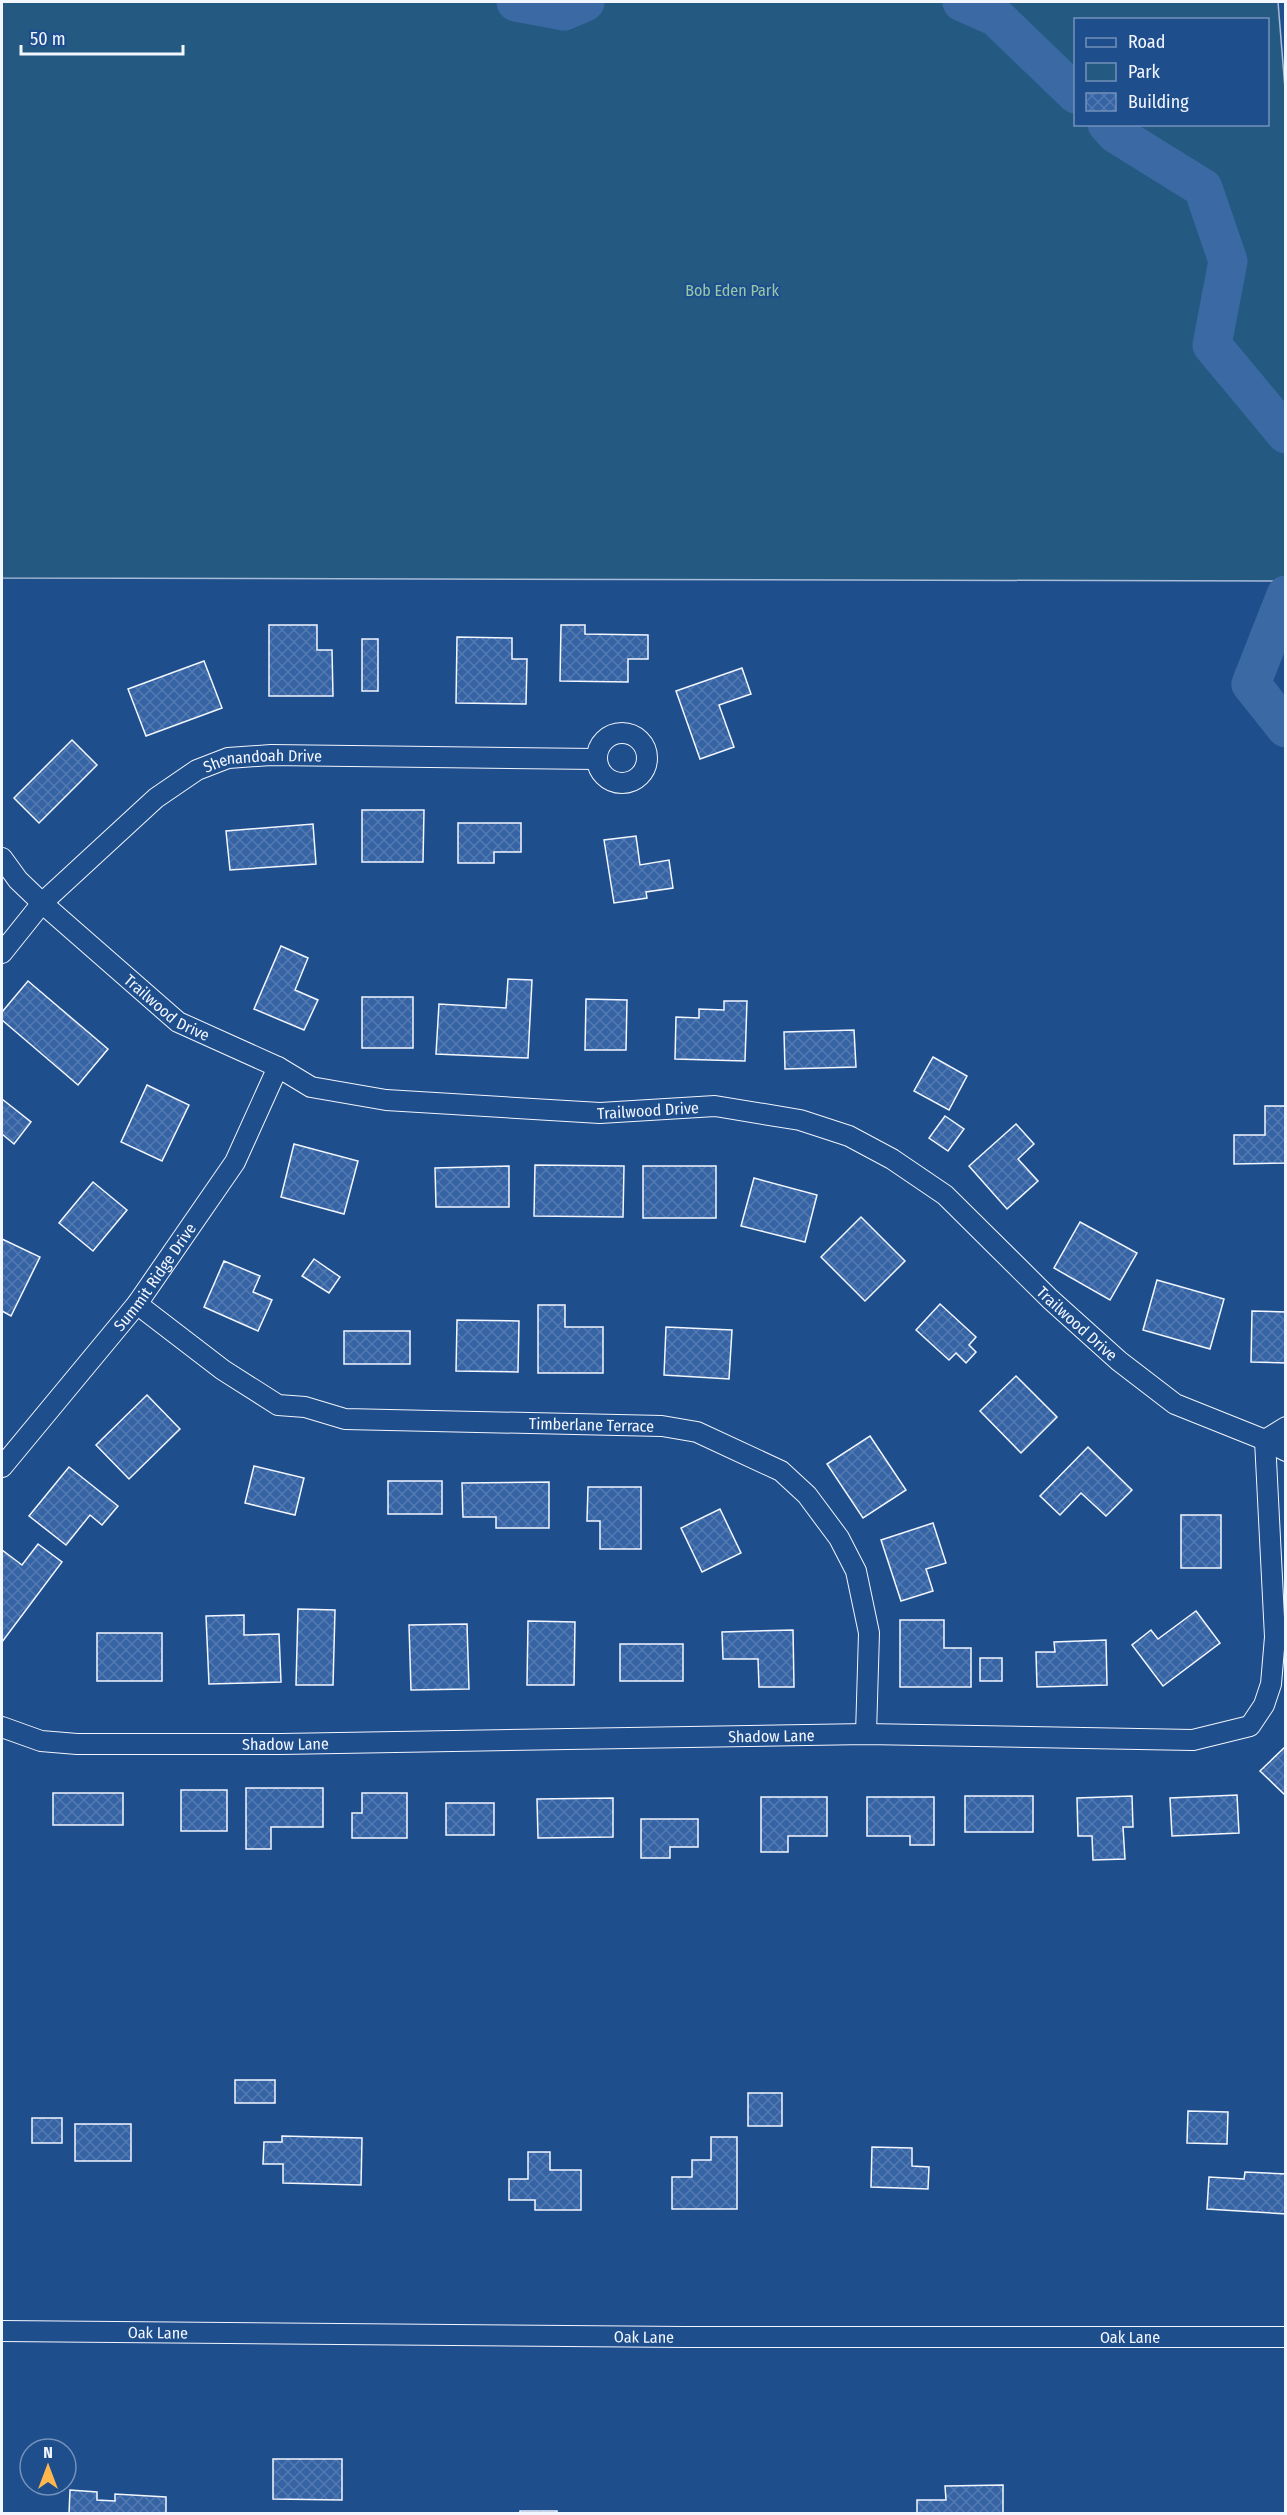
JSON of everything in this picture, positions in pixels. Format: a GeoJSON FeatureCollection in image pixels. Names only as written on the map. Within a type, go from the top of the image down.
{"type":"FeatureCollection","features":[{"type":"Feature","properties":{"kind":"street","name":"Shenandoah Drive"},"geometry":{"type":"LineString","coordinates":[[2,953],[42,903],[156,798],[197,770],[228,758],[271,755],[597,759]]}},
{"type":"Feature","properties":{"kind":"street","name":"Trailwood Drive"},"geometry":{"type":"LineString","coordinates":[[2,858],[18,880],[42,903],[178,1022],[278,1067],[310,1087],[386,1100],[600,1113],[715,1106],[800,1120],[849,1136],[892,1159],[945,1195],[1050,1299],[1119,1361],[1175,1404],[1265,1440],[1286,1451]]}},
{"type":"Feature","properties":{"kind":"street","name":"Summit Ridge Drive"},"geometry":{"type":"LineString","coordinates":[[2,1467],[137,1304],[235,1162],[278,1067]]}},
{"type":"Feature","properties":{"kind":"street","name":"Timberlane Terrace"},"geometry":{"type":"LineString","coordinates":[[137,1304],[222,1370],[278,1405],[305,1407],[345,1419],[663,1425],[697,1432],[781,1471],[807,1495],[839,1538],[856,1570],[869,1633],[866,1734]]}},
{"type":"Feature","properties":{"kind":"street"},"geometry":{"type":"LineString","coordinates":[[1265,1440],[1286,1426]]}},
{"type":"Feature","properties":{"kind":"street","name":"Shadow Lane"},"geometry":{"type":"LineString","coordinates":[[2,1727],[41,1741],[77,1744],[281,1744],[866,1734],[1194,1740],[1250,1726],[1264,1706],[1271,1684],[1275,1637],[1265,1440]]}},
{"type":"Feature","properties":{"kind":"street","name":"Oak Lane"},"geometry":{"type":"LineString","coordinates":[[2,2331],[685,2337],[1286,2337]]}},
{"type":"Feature","properties":{"kind":"green space","name":"Bob Eden Park"},"geometry":{"type":"Polygon","coordinates":[[[2,2],[1278,2],[1286,101],[1285,581],[2,578],[2,2]]]}},
{"type":"Feature","properties":{"kind":"building"},"geometry":{"type":"Polygon","coordinates":[[[269,625],[317,625],[317,650],[332,650],[333,696],[269,696],[269,625]]]}},
{"type":"Feature","properties":{"kind":"building"},"geometry":{"type":"Polygon","coordinates":[[[561,625],[585,625],[585,634],[648,635],[648,659],[628,659],[628,682],[560,681],[561,625]]]}},
{"type":"Feature","properties":{"kind":"building"},"geometry":{"type":"Polygon","coordinates":[[[457,637],[512,638],[512,659],[527,659],[526,704],[456,703],[457,637]]]}},
{"type":"Feature","properties":{"kind":"building"},"geometry":{"type":"Polygon","coordinates":[[[362,639],[378,639],[378,691],[362,691],[362,639]]]}},
{"type":"Feature","properties":{"kind":"building"},"geometry":{"type":"Polygon","coordinates":[[[204,661],[222,708],[146,736],[128,689],[204,661]]]}},
{"type":"Feature","properties":{"kind":"building"},"geometry":{"type":"Polygon","coordinates":[[[742,668],[751,694],[719,705],[734,747],[700,759],[676,691],[742,668]]]}},
{"type":"Feature","properties":{"kind":"building"},"geometry":{"type":"Polygon","coordinates":[[[72,740],[97,765],[39,823],[14,798],[72,740]]]}},
{"type":"Feature","properties":{"kind":"building"},"geometry":{"type":"Polygon","coordinates":[[[362,810],[424,810],[423,862],[362,862],[362,810]]]}},
{"type":"Feature","properties":{"kind":"building"},"geometry":{"type":"Polygon","coordinates":[[[458,823],[521,823],[521,852],[494,852],[494,863],[458,863],[458,823]]]}},
{"type":"Feature","properties":{"kind":"building"},"geometry":{"type":"Polygon","coordinates":[[[313,824],[316,864],[230,870],[226,831],[313,824]]]}},
{"type":"Feature","properties":{"kind":"building"},"geometry":{"type":"Polygon","coordinates":[[[636,836],[640,865],[669,860],[673,888],[646,892],[647,898],[614,903],[604,840],[636,836]]]}},
{"type":"Feature","properties":{"kind":"building"},"geometry":{"type":"Polygon","coordinates":[[[281,946],[308,958],[295,990],[318,1000],[304,1030],[254,1009],[281,946]]]}},
{"type":"Feature","properties":{"kind":"building"},"geometry":{"type":"Polygon","coordinates":[[[508,979],[532,980],[528,1058],[436,1054],[439,1004],[506,1008],[508,979]]]}},
{"type":"Feature","properties":{"kind":"building"},"geometry":{"type":"Polygon","coordinates":[[[28,981],[108,1049],[78,1085],[2,1020],[2,1012],[28,981]]]}},
{"type":"Feature","properties":{"kind":"building"},"geometry":{"type":"Polygon","coordinates":[[[362,997],[413,997],[413,1048],[362,1048],[362,997]]]}},
{"type":"Feature","properties":{"kind":"building"},"geometry":{"type":"Polygon","coordinates":[[[586,999],[627,1000],[626,1050],[585,1050],[586,999]]]}},
{"type":"Feature","properties":{"kind":"building"},"geometry":{"type":"Polygon","coordinates":[[[724,1001],[747,1001],[745,1061],[675,1059],[676,1017],[699,1018],[699,1009],[724,1010],[724,1001]]]}},
{"type":"Feature","properties":{"kind":"building"},"geometry":{"type":"Polygon","coordinates":[[[854,1030],[856,1067],[785,1069],[784,1032],[854,1030]]]}},
{"type":"Feature","properties":{"kind":"building"},"geometry":{"type":"Polygon","coordinates":[[[933,1057],[967,1076],[949,1110],[914,1091],[933,1057]]]}},
{"type":"Feature","properties":{"kind":"building"},"geometry":{"type":"Polygon","coordinates":[[[147,1085],[189,1105],[162,1161],[121,1142],[147,1085]]]}},
{"type":"Feature","properties":{"kind":"building"},"geometry":{"type":"Polygon","coordinates":[[[2,1099],[31,1122],[14,1144],[2,1134],[2,1099]]]}},
{"type":"Feature","properties":{"kind":"building"},"geometry":{"type":"Polygon","coordinates":[[[1265,1106],[1286,1106],[1286,1163],[1234,1164],[1234,1135],[1265,1135],[1265,1106]]]}},
{"type":"Feature","properties":{"kind":"building"},"geometry":{"type":"Polygon","coordinates":[[[945,1116],[964,1129],[948,1151],[929,1138],[945,1116]]]}},
{"type":"Feature","properties":{"kind":"building"},"geometry":{"type":"Polygon","coordinates":[[[1016,1124],[1034,1144],[1018,1159],[1038,1181],[1007,1209],[969,1166],[1016,1124]]]}},
{"type":"Feature","properties":{"kind":"building"},"geometry":{"type":"Polygon","coordinates":[[[294,1144],[358,1161],[344,1214],[281,1197],[294,1144]]]}},
{"type":"Feature","properties":{"kind":"building"},"geometry":{"type":"Polygon","coordinates":[[[535,1165],[624,1166],[623,1217],[534,1216],[535,1165]]]}},
{"type":"Feature","properties":{"kind":"building"},"geometry":{"type":"Polygon","coordinates":[[[509,1166],[509,1207],[436,1207],[435,1168],[509,1166]]]}},
{"type":"Feature","properties":{"kind":"building"},"geometry":{"type":"Polygon","coordinates":[[[643,1166],[716,1166],[716,1218],[643,1218],[643,1166]]]}},
{"type":"Feature","properties":{"kind":"building"},"geometry":{"type":"Polygon","coordinates":[[[754,1178],[817,1195],[805,1242],[741,1226],[754,1178]]]}},
{"type":"Feature","properties":{"kind":"building"},"geometry":{"type":"Polygon","coordinates":[[[93,1182],[127,1210],[93,1251],[59,1223],[93,1182]]]}},
{"type":"Feature","properties":{"kind":"building"},"geometry":{"type":"Polygon","coordinates":[[[861,1217],[905,1261],[865,1301],[821,1257],[861,1217]]]}},
{"type":"Feature","properties":{"kind":"building"},"geometry":{"type":"Polygon","coordinates":[[[1080,1222],[1137,1253],[1110,1300],[1054,1268],[1080,1222]]]}},
{"type":"Feature","properties":{"kind":"building"},"geometry":{"type":"Polygon","coordinates":[[[2,1239],[40,1257],[11,1316],[2,1311],[2,1239]]]}},
{"type":"Feature","properties":{"kind":"building"},"geometry":{"type":"Polygon","coordinates":[[[314,1259],[340,1277],[329,1293],[302,1276],[314,1259]]]}},
{"type":"Feature","properties":{"kind":"building"},"geometry":{"type":"Polygon","coordinates":[[[224,1261],[260,1276],[253,1292],[272,1300],[258,1331],[204,1307],[224,1261]]]}},
{"type":"Feature","properties":{"kind":"building"},"geometry":{"type":"Polygon","coordinates":[[[1157,1280],[1224,1299],[1210,1349],[1143,1330],[1157,1280]]]}},
{"type":"Feature","properties":{"kind":"building"},"geometry":{"type":"Polygon","coordinates":[[[940,1304],[976,1337],[969,1345],[976,1352],[966,1363],[956,1353],[949,1360],[916,1330],[940,1304]]]}},
{"type":"Feature","properties":{"kind":"building"},"geometry":{"type":"Polygon","coordinates":[[[538,1305],[565,1305],[565,1327],[603,1327],[603,1373],[538,1373],[538,1305]]]}},
{"type":"Feature","properties":{"kind":"building"},"geometry":{"type":"Polygon","coordinates":[[[1252,1311],[1286,1312],[1286,1363],[1251,1362],[1252,1311]]]}},
{"type":"Feature","properties":{"kind":"building"},"geometry":{"type":"Polygon","coordinates":[[[457,1320],[519,1321],[518,1372],[456,1371],[457,1320]]]}},
{"type":"Feature","properties":{"kind":"building"},"geometry":{"type":"Polygon","coordinates":[[[666,1327],[732,1330],[729,1379],[664,1375],[666,1327]]]}},
{"type":"Feature","properties":{"kind":"building"},"geometry":{"type":"Polygon","coordinates":[[[344,1331],[410,1331],[410,1364],[344,1364],[344,1331]]]}},
{"type":"Feature","properties":{"kind":"building"},"geometry":{"type":"Polygon","coordinates":[[[1016,1376],[1057,1417],[1021,1453],[980,1411],[1016,1376]]]}},
{"type":"Feature","properties":{"kind":"building"},"geometry":{"type":"Polygon","coordinates":[[[147,1395],[180,1429],[129,1479],[96,1445],[147,1395]]]}},
{"type":"Feature","properties":{"kind":"building"},"geometry":{"type":"Polygon","coordinates":[[[870,1436],[906,1490],[863,1518],[827,1464],[870,1436]]]}},
{"type":"Feature","properties":{"kind":"building"},"geometry":{"type":"Polygon","coordinates":[[[1088,1447],[1132,1490],[1106,1516],[1081,1493],[1060,1515],[1040,1496],[1088,1447]]]}},
{"type":"Feature","properties":{"kind":"building"},"geometry":{"type":"Polygon","coordinates":[[[254,1466],[304,1478],[295,1515],[245,1503],[254,1466]]]}},
{"type":"Feature","properties":{"kind":"building"},"geometry":{"type":"Polygon","coordinates":[[[69,1467],[118,1506],[102,1525],[90,1515],[66,1545],[29,1516],[69,1467]]]}},
{"type":"Feature","properties":{"kind":"building"},"geometry":{"type":"Polygon","coordinates":[[[388,1481],[442,1481],[442,1514],[388,1514],[388,1481]]]}},
{"type":"Feature","properties":{"kind":"building"},"geometry":{"type":"Polygon","coordinates":[[[549,1482],[549,1528],[496,1528],[496,1517],[463,1517],[462,1483],[549,1482]]]}},
{"type":"Feature","properties":{"kind":"building"},"geometry":{"type":"Polygon","coordinates":[[[588,1487],[641,1487],[641,1549],[600,1549],[600,1521],[587,1521],[588,1487]]]}},
{"type":"Feature","properties":{"kind":"building"},"geometry":{"type":"Polygon","coordinates":[[[720,1509],[741,1553],[702,1572],[681,1528],[720,1509]]]}},
{"type":"Feature","properties":{"kind":"building"},"geometry":{"type":"Polygon","coordinates":[[[1181,1515],[1221,1515],[1221,1568],[1181,1568],[1181,1515]]]}},
{"type":"Feature","properties":{"kind":"building"},"geometry":{"type":"Polygon","coordinates":[[[933,1523],[946,1563],[926,1569],[933,1591],[901,1601],[881,1540],[933,1523]]]}},
{"type":"Feature","properties":{"kind":"building"},"geometry":{"type":"Polygon","coordinates":[[[38,1544],[62,1562],[2,1642],[2,1550],[22,1565],[38,1544]]]}},
{"type":"Feature","properties":{"kind":"building"},"geometry":{"type":"Polygon","coordinates":[[[298,1609],[335,1610],[333,1685],[296,1685],[298,1609]]]}},
{"type":"Feature","properties":{"kind":"building"},"geometry":{"type":"Polygon","coordinates":[[[1196,1611],[1220,1643],[1163,1686],[1132,1645],[1151,1630],[1158,1639],[1196,1611]]]}},
{"type":"Feature","properties":{"kind":"building"},"geometry":{"type":"Polygon","coordinates":[[[244,1615],[244,1635],[279,1634],[281,1682],[209,1684],[206,1616],[244,1615]]]}},
{"type":"Feature","properties":{"kind":"building"},"geometry":{"type":"Polygon","coordinates":[[[900,1620],[944,1620],[944,1648],[971,1648],[971,1687],[900,1687],[900,1620]]]}},
{"type":"Feature","properties":{"kind":"building"},"geometry":{"type":"Polygon","coordinates":[[[528,1621],[575,1622],[574,1685],[527,1685],[528,1621]]]}},
{"type":"Feature","properties":{"kind":"building"},"geometry":{"type":"Polygon","coordinates":[[[467,1624],[469,1689],[411,1690],[409,1625],[467,1624]]]}},
{"type":"Feature","properties":{"kind":"building"},"geometry":{"type":"Polygon","coordinates":[[[793,1630],[794,1687],[759,1687],[758,1659],[723,1659],[722,1632],[793,1630]]]}},
{"type":"Feature","properties":{"kind":"building"},"geometry":{"type":"Polygon","coordinates":[[[97,1633],[162,1633],[162,1681],[97,1681],[97,1633]]]}},
{"type":"Feature","properties":{"kind":"building"},"geometry":{"type":"Polygon","coordinates":[[[1106,1640],[1107,1685],[1037,1687],[1036,1652],[1055,1652],[1054,1642],[1106,1640]]]}},
{"type":"Feature","properties":{"kind":"building"},"geometry":{"type":"Polygon","coordinates":[[[620,1644],[683,1644],[683,1681],[620,1681],[620,1644]]]}},
{"type":"Feature","properties":{"kind":"building"},"geometry":{"type":"Polygon","coordinates":[[[980,1658],[1002,1658],[1002,1681],[980,1681],[980,1658]]]}},
{"type":"Feature","properties":{"kind":"building"},"geometry":{"type":"Polygon","coordinates":[[[1286,1746],[1286,1796],[1260,1771],[1286,1746]]]}},
{"type":"Feature","properties":{"kind":"building"},"geometry":{"type":"Polygon","coordinates":[[[246,1788],[323,1788],[323,1827],[271,1827],[271,1849],[246,1849],[246,1788]]]}},
{"type":"Feature","properties":{"kind":"building"},"geometry":{"type":"Polygon","coordinates":[[[181,1790],[227,1790],[227,1831],[181,1831],[181,1790]]]}},
{"type":"Feature","properties":{"kind":"building"},"geometry":{"type":"Polygon","coordinates":[[[53,1793],[123,1793],[123,1825],[53,1825],[53,1793]]]}},
{"type":"Feature","properties":{"kind":"building"},"geometry":{"type":"Polygon","coordinates":[[[362,1793],[407,1793],[407,1838],[352,1838],[352,1813],[362,1813],[362,1793]]]}},
{"type":"Feature","properties":{"kind":"building"},"geometry":{"type":"Polygon","coordinates":[[[1237,1795],[1239,1833],[1172,1836],[1170,1798],[1237,1795]]]}},
{"type":"Feature","properties":{"kind":"building"},"geometry":{"type":"Polygon","coordinates":[[[965,1796],[1033,1796],[1033,1832],[965,1832],[965,1796]]]}},
{"type":"Feature","properties":{"kind":"building"},"geometry":{"type":"Polygon","coordinates":[[[1132,1796],[1133,1827],[1123,1827],[1125,1859],[1093,1860],[1092,1836],[1078,1836],[1077,1798],[1132,1796]]]}},
{"type":"Feature","properties":{"kind":"building"},"geometry":{"type":"Polygon","coordinates":[[[761,1797],[827,1797],[827,1836],[788,1836],[788,1852],[761,1852],[761,1797]]]}},
{"type":"Feature","properties":{"kind":"building"},"geometry":{"type":"Polygon","coordinates":[[[867,1797],[934,1797],[934,1845],[910,1845],[910,1836],[867,1836],[867,1797]]]}},
{"type":"Feature","properties":{"kind":"building"},"geometry":{"type":"Polygon","coordinates":[[[613,1798],[613,1837],[538,1838],[537,1799],[613,1798]]]}},
{"type":"Feature","properties":{"kind":"building"},"geometry":{"type":"Polygon","coordinates":[[[446,1803],[494,1803],[494,1835],[446,1835],[446,1803]]]}},
{"type":"Feature","properties":{"kind":"building"},"geometry":{"type":"Polygon","coordinates":[[[641,1819],[698,1819],[698,1847],[670,1847],[670,1858],[641,1858],[641,1819]]]}},
{"type":"Feature","properties":{"kind":"building"},"geometry":{"type":"Polygon","coordinates":[[[235,2080],[275,2080],[275,2103],[235,2103],[235,2080]]]}},
{"type":"Feature","properties":{"kind":"building"},"geometry":{"type":"Polygon","coordinates":[[[748,2093],[782,2093],[782,2126],[748,2126],[748,2093]]]}},
{"type":"Feature","properties":{"kind":"building"},"geometry":{"type":"Polygon","coordinates":[[[1188,2111],[1228,2112],[1227,2144],[1187,2143],[1188,2111]]]}},
{"type":"Feature","properties":{"kind":"building"},"geometry":{"type":"Polygon","coordinates":[[[32,2118],[62,2118],[62,2143],[32,2143],[32,2118]]]}},
{"type":"Feature","properties":{"kind":"building"},"geometry":{"type":"Polygon","coordinates":[[[75,2124],[131,2124],[131,2161],[75,2161],[75,2124]]]}},
{"type":"Feature","properties":{"kind":"building"},"geometry":{"type":"Polygon","coordinates":[[[282,2136],[362,2138],[361,2185],[283,2183],[283,2164],[263,2164],[264,2142],[282,2142],[282,2136]]]}},
{"type":"Feature","properties":{"kind":"building"},"geometry":{"type":"Polygon","coordinates":[[[711,2137],[737,2137],[737,2209],[672,2209],[672,2177],[692,2177],[692,2160],[711,2160],[711,2137]]]}},
{"type":"Feature","properties":{"kind":"building"},"geometry":{"type":"Polygon","coordinates":[[[872,2147],[912,2148],[912,2166],[929,2167],[928,2189],[871,2187],[872,2147]]]}},
{"type":"Feature","properties":{"kind":"building"},"geometry":{"type":"Polygon","coordinates":[[[528,2152],[550,2152],[550,2170],[581,2170],[581,2210],[535,2210],[535,2200],[509,2200],[509,2179],[528,2179],[528,2152]]]}},
{"type":"Feature","properties":{"kind":"building"},"geometry":{"type":"Polygon","coordinates":[[[1245,2172],[1286,2174],[1286,2214],[1207,2209],[1209,2177],[1244,2179],[1245,2172]]]}},
{"type":"Feature","properties":{"kind":"building"},"geometry":{"type":"Polygon","coordinates":[[[273,2459],[342,2459],[342,2500],[273,2499],[273,2459]]]}},
{"type":"Feature","properties":{"kind":"building"},"geometry":{"type":"Polygon","coordinates":[[[1003,2485],[1003,2514],[917,2514],[917,2500],[946,2500],[945,2486],[1003,2485]]]}},
{"type":"Feature","properties":{"kind":"building"},"geometry":{"type":"Polygon","coordinates":[[[78,2491],[97,2492],[97,2500],[115,2501],[115,2494],[166,2497],[166,2514],[69,2514],[70,2497],[78,2497],[78,2491]]]}},
{"type":"Feature","properties":{"kind":"building"},"geometry":{"type":"Polygon","coordinates":[[[520,2511],[557,2511],[557,2514],[520,2514],[520,2511]]]}},
{"type":"Feature","properties":{"kind":"waterway"},"geometry":{"type":"LineString","coordinates":[[516,2],[564,11],[585,2]]}},
{"type":"Feature","properties":{"kind":"waterway"},"geometry":{"type":"LineString","coordinates":[[962,2],[996,17],[1074,92]]}},
{"type":"Feature","properties":{"kind":"waterway"},"geometry":{"type":"LineString","coordinates":[[1109,126],[1116,134],[1203,188],[1228,261],[1212,345],[1286,434]]}},
{"type":"Feature","properties":{"kind":"waterway"},"geometry":{"type":"LineString","coordinates":[[1286,595],[1251,684],[1286,728]]}}]}
